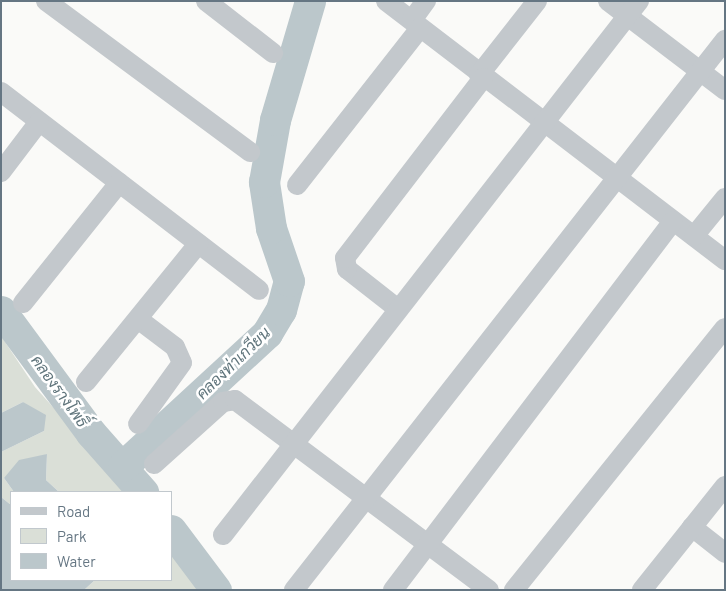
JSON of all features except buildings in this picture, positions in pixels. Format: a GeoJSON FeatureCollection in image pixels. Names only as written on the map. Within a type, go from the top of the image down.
{"type":"FeatureCollection","features":[{"type":"Feature","properties":{"kind":"street"},"geometry":{"type":"LineString","coordinates":[[46,1],[250,152]]}},
{"type":"Feature","properties":{"kind":"street"},"geometry":{"type":"LineString","coordinates":[[206,1],[273,53]]}},
{"type":"Feature","properties":{"kind":"street"},"geometry":{"type":"LineString","coordinates":[[386,1],[481,77],[618,177],[725,260]]}},
{"type":"Feature","properties":{"kind":"street"},"geometry":{"type":"LineString","coordinates":[[298,185],[416,24],[426,1]]}},
{"type":"Feature","properties":{"kind":"street"},"geometry":{"type":"LineString","coordinates":[[398,309],[347,269],[345,258],[537,1]]}},
{"type":"Feature","properties":{"kind":"street"},"geometry":{"type":"LineString","coordinates":[[608,1],[634,9],[725,90]]}},
{"type":"Feature","properties":{"kind":"street"},"geometry":{"type":"LineString","coordinates":[[223,535],[398,309],[547,124],[634,9]]}},
{"type":"Feature","properties":{"kind":"street"},"geometry":{"type":"LineString","coordinates":[[294,590],[365,494],[725,40]]}},
{"type":"Feature","properties":{"kind":"street"},"geometry":{"type":"LineString","coordinates":[[1,92],[259,290]]}},
{"type":"Feature","properties":{"kind":"street"},"geometry":{"type":"LineString","coordinates":[[1,172],[39,122]]}},
{"type":"Feature","properties":{"kind":"street"},"geometry":{"type":"LineString","coordinates":[[23,303],[119,183]]}},
{"type":"Feature","properties":{"kind":"street"},"geometry":{"type":"LineString","coordinates":[[694,236],[725,198]]}},
{"type":"Feature","properties":{"kind":"street"},"geometry":{"type":"LineString","coordinates":[[393,590],[673,221]]}},
{"type":"Feature","properties":{"kind":"street"},"geometry":{"type":"LineString","coordinates":[[86,382],[198,244]]}},
{"type":"Feature","properties":{"kind":"street"},"geometry":{"type":"LineString","coordinates":[[138,318],[175,347],[182,363],[176,377],[138,424]]}},
{"type":"Feature","properties":{"kind":"street"},"geometry":{"type":"LineString","coordinates":[[514,590],[725,328]]}},
{"type":"Feature","properties":{"kind":"street"},"geometry":{"type":"LineString","coordinates":[[154,464],[229,398],[365,494],[489,590]]}},
{"type":"Feature","properties":{"kind":"street"},"geometry":{"type":"LineString","coordinates":[[642,590],[725,486]]}},
{"type":"Feature","properties":{"kind":"street"},"geometry":{"type":"LineString","coordinates":[[692,527],[725,553]]}},
{"type":"Feature","properties":{"kind":"green space"},"geometry":{"type":"Polygon","coordinates":[[[1,336],[35,387],[128,491],[58,491],[46,480],[47,454],[4,478],[13,491],[10,491],[10,504],[1,497],[1,452],[44,431],[23,402],[1,413],[1,336]]]}},
{"type":"Feature","properties":{"kind":"green space"},"geometry":{"type":"Polygon","coordinates":[[[172,541],[205,590],[84,590],[94,581],[172,581],[172,541]]]}},
{"type":"Feature","properties":{"kind":"water"},"geometry":{"type":"Polygon","coordinates":[[[23,402],[46,415],[44,431],[1,452],[1,413],[23,402]]]}},
{"type":"Feature","properties":{"kind":"water"},"geometry":{"type":"Polygon","coordinates":[[[47,454],[46,480],[58,491],[13,491],[4,478],[19,460],[47,454]]]}},
{"type":"Feature","properties":{"kind":"water"},"geometry":{"type":"Polygon","coordinates":[[[1,497],[10,504],[10,581],[94,581],[84,590],[1,590],[1,497]]]}},
{"type":"Feature","properties":{"kind":"waterway","name":"คลองท่าเกวียน"},"geometry":{"type":"LineString","coordinates":[[123,466],[267,333],[281,310],[289,281],[271,228],[264,182],[275,120],[310,1]]}},
{"type":"Feature","properties":{"kind":"waterway","name":"คลองรางโพธิ์"},"geometry":{"type":"LineString","coordinates":[[1,311],[91,433],[142,491]]}},
{"type":"Feature","properties":{"kind":"waterway"},"geometry":{"type":"LineString","coordinates":[[172,531],[216,590]]}}]}
